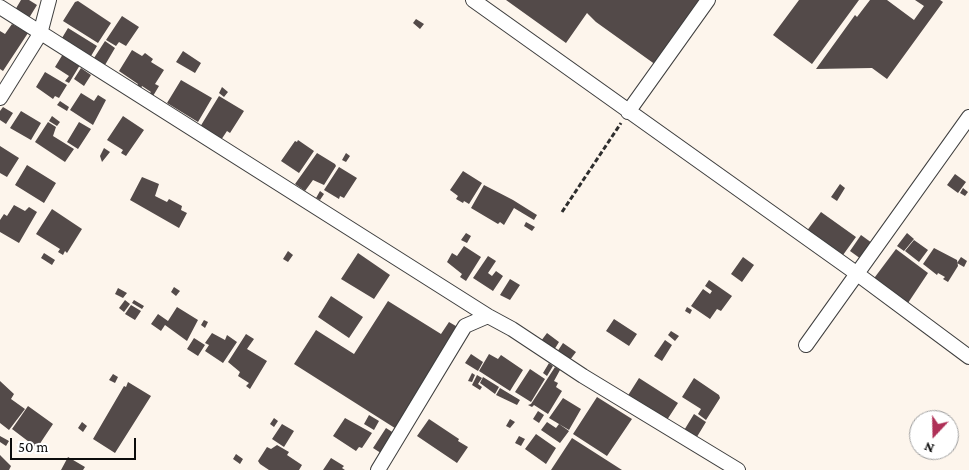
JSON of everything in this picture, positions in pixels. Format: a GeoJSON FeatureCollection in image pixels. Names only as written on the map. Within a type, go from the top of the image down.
{"type":"FeatureCollection","features":[{"type":"Feature","properties":{"kind":"street"},"geometry":{"type":"LineString","coordinates":[[0,98],[40,34],[49,0]]}},
{"type":"Feature","properties":{"kind":"street"},"geometry":{"type":"LineString","coordinates":[[473,0],[856,273],[969,358]]}},
{"type":"Feature","properties":{"kind":"street"},"geometry":{"type":"LineString","coordinates":[[628,112],[708,0]]}},
{"type":"Feature","properties":{"kind":"street"},"geometry":{"type":"LineString","coordinates":[[0,7],[488,316],[512,328],[720,465],[738,470]]}},
{"type":"Feature","properties":{"kind":"street"},"geometry":{"type":"LineString","coordinates":[[806,345],[969,117]]}},
{"type":"Feature","properties":{"kind":"street"},"geometry":{"type":"LineString","coordinates":[[378,470],[466,326],[488,316]]}},
{"type":"Feature","properties":{"kind":"path"},"geometry":{"type":"LineString","coordinates":[[562,212],[628,112]]}},
{"type":"Feature","properties":{"kind":"building"},"geometry":{"type":"Polygon","coordinates":[[[21,0],[29,0],[37,5],[29,18],[15,10],[21,0]]]}},
{"type":"Feature","properties":{"kind":"building"},"geometry":{"type":"Polygon","coordinates":[[[506,0],[703,0],[656,65],[596,22],[587,13],[566,43],[506,0]]]}},
{"type":"Feature","properties":{"kind":"building"},"geometry":{"type":"Polygon","coordinates":[[[799,0],[859,0],[812,64],[773,35],[799,0]]]}},
{"type":"Feature","properties":{"kind":"building"},"geometry":{"type":"Polygon","coordinates":[[[870,0],[887,0],[914,20],[924,6],[915,0],[940,0],[943,2],[887,79],[872,68],[816,69],[855,15],[857,17],[870,0]]]}},
{"type":"Feature","properties":{"kind":"building"},"geometry":{"type":"Polygon","coordinates":[[[78,1],[111,23],[98,43],[63,21],[75,2],[78,1]]]}},
{"type":"Feature","properties":{"kind":"building"},"geometry":{"type":"Polygon","coordinates":[[[122,16],[139,27],[126,46],[119,42],[116,46],[106,40],[122,16]]]}},
{"type":"Feature","properties":{"kind":"building"},"geometry":{"type":"Polygon","coordinates":[[[416,19],[424,24],[420,29],[413,23],[416,19]]]}},
{"type":"Feature","properties":{"kind":"building"},"geometry":{"type":"Polygon","coordinates":[[[12,24],[28,33],[3,71],[0,69],[0,31],[5,34],[12,24]]]}},
{"type":"Feature","properties":{"kind":"building"},"geometry":{"type":"Polygon","coordinates":[[[68,28],[97,46],[91,56],[62,38],[68,28]]]}},
{"type":"Feature","properties":{"kind":"building"},"geometry":{"type":"Polygon","coordinates":[[[105,41],[115,48],[105,65],[94,58],[105,41]]]}},
{"type":"Feature","properties":{"kind":"building"},"geometry":{"type":"Polygon","coordinates":[[[132,50],[142,56],[145,53],[153,59],[151,62],[164,70],[155,84],[159,86],[153,96],[149,94],[151,92],[142,86],[141,88],[137,86],[138,84],[119,71],[132,50]]]}},
{"type":"Feature","properties":{"kind":"building"},"geometry":{"type":"Polygon","coordinates":[[[183,51],[201,63],[195,73],[176,62],[183,51]]]}},
{"type":"Feature","properties":{"kind":"building"},"geometry":{"type":"Polygon","coordinates":[[[63,54],[80,65],[69,83],[65,81],[69,76],[55,67],[63,54]]]}},
{"type":"Feature","properties":{"kind":"building"},"geometry":{"type":"Polygon","coordinates":[[[81,68],[91,75],[84,86],[74,79],[81,68]]]}},
{"type":"Feature","properties":{"kind":"building"},"geometry":{"type":"Polygon","coordinates":[[[45,72],[67,85],[59,98],[55,96],[53,99],[36,87],[45,72]]]}},
{"type":"Feature","properties":{"kind":"building"},"geometry":{"type":"Polygon","coordinates":[[[181,80],[212,98],[198,122],[167,103],[181,80]]]}},
{"type":"Feature","properties":{"kind":"building"},"geometry":{"type":"Polygon","coordinates":[[[222,87],[228,92],[224,97],[219,93],[222,87]]]}},
{"type":"Feature","properties":{"kind":"building"},"geometry":{"type":"Polygon","coordinates":[[[81,93],[94,101],[98,95],[106,100],[93,125],[70,110],[81,93]]]}},
{"type":"Feature","properties":{"kind":"building"},"geometry":{"type":"Polygon","coordinates":[[[219,96],[244,111],[230,133],[227,131],[221,140],[200,127],[219,96]]]}},
{"type":"Feature","properties":{"kind":"building"},"geometry":{"type":"Polygon","coordinates":[[[60,101],[69,107],[67,111],[57,105],[60,101]]]}},
{"type":"Feature","properties":{"kind":"building"},"geometry":{"type":"Polygon","coordinates":[[[3,107],[13,113],[6,124],[0,120],[0,111],[3,107]]]}},
{"type":"Feature","properties":{"kind":"building"},"geometry":{"type":"Polygon","coordinates":[[[21,111],[41,123],[31,140],[10,128],[21,111]]]}},
{"type":"Feature","properties":{"kind":"building"},"geometry":{"type":"Polygon","coordinates":[[[52,116],[60,122],[57,126],[49,121],[52,116]]]}},
{"type":"Feature","properties":{"kind":"building"},"geometry":{"type":"Polygon","coordinates":[[[123,116],[144,130],[126,156],[121,153],[123,150],[107,140],[123,116]]]}},
{"type":"Feature","properties":{"kind":"building"},"geometry":{"type":"Polygon","coordinates":[[[48,122],[56,127],[53,136],[74,149],[65,162],[35,142],[48,122]]]}},
{"type":"Feature","properties":{"kind":"building"},"geometry":{"type":"Polygon","coordinates":[[[79,122],[91,129],[78,149],[67,142],[79,122]]]}},
{"type":"Feature","properties":{"kind":"building"},"geometry":{"type":"Polygon","coordinates":[[[298,140],[314,151],[299,173],[281,161],[295,141],[297,142],[298,140]]]}},
{"type":"Feature","properties":{"kind":"building"},"geometry":{"type":"Polygon","coordinates":[[[0,146],[19,158],[7,177],[0,173],[0,146]]]}},
{"type":"Feature","properties":{"kind":"building"},"geometry":{"type":"Polygon","coordinates":[[[104,148],[110,152],[102,162],[100,156],[104,148]]]}},
{"type":"Feature","properties":{"kind":"building"},"geometry":{"type":"Polygon","coordinates":[[[317,153],[336,166],[324,185],[313,180],[305,191],[295,184],[317,153]]]}},
{"type":"Feature","properties":{"kind":"building"},"geometry":{"type":"Polygon","coordinates":[[[346,153],[350,156],[346,162],[342,160],[346,153]]]}},
{"type":"Feature","properties":{"kind":"building"},"geometry":{"type":"Polygon","coordinates":[[[27,165],[56,183],[44,203],[15,185],[27,165]]]}},
{"type":"Feature","properties":{"kind":"building"},"geometry":{"type":"Polygon","coordinates":[[[339,167],[357,178],[344,198],[340,196],[339,199],[324,190],[339,167]]]}},
{"type":"Feature","properties":{"kind":"building"},"geometry":{"type":"Polygon","coordinates":[[[463,171],[482,183],[469,204],[456,199],[458,196],[450,190],[463,171]]]}},
{"type":"Feature","properties":{"kind":"building"},"geometry":{"type":"Polygon","coordinates":[[[955,174],[966,182],[958,193],[947,185],[955,174]]]}},
{"type":"Feature","properties":{"kind":"building"},"geometry":{"type":"Polygon","coordinates":[[[142,177],[159,184],[155,196],[167,202],[169,199],[182,206],[181,210],[187,213],[179,228],[130,200],[142,177]]]}},
{"type":"Feature","properties":{"kind":"building"},"geometry":{"type":"Polygon","coordinates":[[[840,184],[845,188],[837,201],[831,197],[840,184]]]}},
{"type":"Feature","properties":{"kind":"building"},"geometry":{"type":"Polygon","coordinates":[[[484,185],[537,215],[534,220],[514,208],[504,225],[500,222],[498,224],[471,208],[484,185]]]}},
{"type":"Feature","properties":{"kind":"building"},"geometry":{"type":"Polygon","coordinates":[[[963,188],[968,192],[965,196],[960,193],[963,188]]]}},
{"type":"Feature","properties":{"kind":"building"},"geometry":{"type":"Polygon","coordinates":[[[320,191],[324,194],[320,200],[316,198],[320,191]]]}},
{"type":"Feature","properties":{"kind":"building"},"geometry":{"type":"Polygon","coordinates":[[[14,205],[25,211],[29,207],[37,212],[19,243],[0,232],[0,220],[4,214],[7,216],[14,205]]]}},
{"type":"Feature","properties":{"kind":"building"},"geometry":{"type":"Polygon","coordinates":[[[52,209],[82,229],[67,253],[65,251],[63,255],[58,252],[60,249],[36,234],[52,209]]]}},
{"type":"Feature","properties":{"kind":"building"},"geometry":{"type":"Polygon","coordinates":[[[821,212],[856,237],[843,255],[806,232],[821,212]]]}},
{"type":"Feature","properties":{"kind":"building"},"geometry":{"type":"Polygon","coordinates":[[[526,222],[535,227],[532,231],[524,226],[526,222]]]}},
{"type":"Feature","properties":{"kind":"building"},"geometry":{"type":"Polygon","coordinates":[[[466,233],[471,236],[467,243],[461,240],[466,233]]]}},
{"type":"Feature","properties":{"kind":"building"},"geometry":{"type":"Polygon","coordinates":[[[907,233],[914,239],[904,251],[897,246],[907,233]]]}},
{"type":"Feature","properties":{"kind":"building"},"geometry":{"type":"Polygon","coordinates":[[[861,235],[872,243],[861,259],[850,251],[861,235]]]}},
{"type":"Feature","properties":{"kind":"building"},"geometry":{"type":"Polygon","coordinates":[[[914,240],[928,250],[919,262],[905,251],[914,240]]]}},
{"type":"Feature","properties":{"kind":"building"},"geometry":{"type":"Polygon","coordinates":[[[464,246],[481,257],[466,281],[460,277],[462,274],[447,262],[452,253],[457,256],[464,246]]]}},
{"type":"Feature","properties":{"kind":"building"},"geometry":{"type":"Polygon","coordinates":[[[934,248],[957,260],[958,266],[948,282],[943,279],[945,277],[938,273],[937,275],[923,264],[934,248]]]}},
{"type":"Feature","properties":{"kind":"building"},"geometry":{"type":"Polygon","coordinates":[[[896,249],[928,273],[906,306],[872,281],[896,249]]]}},
{"type":"Feature","properties":{"kind":"building"},"geometry":{"type":"Polygon","coordinates":[[[288,251],[293,255],[288,262],[283,259],[288,251]]]}},
{"type":"Feature","properties":{"kind":"building"},"geometry":{"type":"Polygon","coordinates":[[[44,253],[55,260],[52,265],[41,258],[44,253]]]}},
{"type":"Feature","properties":{"kind":"building"},"geometry":{"type":"Polygon","coordinates":[[[358,253],[390,275],[374,299],[341,279],[358,253]]]}},
{"type":"Feature","properties":{"kind":"building"},"geometry":{"type":"Polygon","coordinates":[[[488,256],[496,261],[488,273],[492,276],[496,271],[503,276],[493,291],[473,278],[488,256]]]}},
{"type":"Feature","properties":{"kind":"building"},"geometry":{"type":"Polygon","coordinates":[[[743,257],[754,265],[742,282],[731,274],[743,257]]]}},
{"type":"Feature","properties":{"kind":"building"},"geometry":{"type":"Polygon","coordinates":[[[961,257],[967,261],[964,267],[957,263],[961,257]]]}},
{"type":"Feature","properties":{"kind":"building"},"geometry":{"type":"Polygon","coordinates":[[[510,279],[520,285],[510,300],[500,295],[510,279]]]}},
{"type":"Feature","properties":{"kind":"building"},"geometry":{"type":"Polygon","coordinates":[[[709,280],[732,296],[721,311],[717,309],[710,319],[691,306],[703,289],[710,294],[712,291],[705,286],[709,280]]]}},
{"type":"Feature","properties":{"kind":"building"},"geometry":{"type":"Polygon","coordinates":[[[174,287],[180,291],[176,296],[171,292],[174,287]]]}},
{"type":"Feature","properties":{"kind":"building"},"geometry":{"type":"Polygon","coordinates":[[[118,288],[127,293],[123,298],[115,294],[118,288]]]}},
{"type":"Feature","properties":{"kind":"building"},"geometry":{"type":"Polygon","coordinates":[[[331,296],[363,317],[349,338],[318,317],[331,296]]]}},
{"type":"Feature","properties":{"kind":"building"},"geometry":{"type":"Polygon","coordinates":[[[125,300],[130,304],[124,312],[119,308],[125,300]]]}},
{"type":"Feature","properties":{"kind":"building"},"geometry":{"type":"Polygon","coordinates":[[[134,300],[144,306],[142,309],[132,303],[134,300]]]}},
{"type":"Feature","properties":{"kind":"building"},"geometry":{"type":"Polygon","coordinates":[[[388,301],[441,334],[449,322],[461,329],[398,430],[294,364],[316,330],[354,354],[388,301]]]}},
{"type":"Feature","properties":{"kind":"building"},"geometry":{"type":"Polygon","coordinates":[[[131,305],[141,311],[135,320],[125,314],[131,305]]]}},
{"type":"Feature","properties":{"kind":"building"},"geometry":{"type":"Polygon","coordinates":[[[177,307],[198,320],[187,341],[165,325],[161,331],[151,324],[158,314],[168,321],[177,307]]]}},
{"type":"Feature","properties":{"kind":"building"},"geometry":{"type":"Polygon","coordinates":[[[687,307],[692,310],[690,314],[685,311],[687,307]]]}},
{"type":"Feature","properties":{"kind":"building"},"geometry":{"type":"Polygon","coordinates":[[[614,319],[637,334],[629,346],[606,331],[614,319]]]}},
{"type":"Feature","properties":{"kind":"building"},"geometry":{"type":"Polygon","coordinates":[[[204,320],[208,322],[205,328],[201,325],[204,320]]]}},
{"type":"Feature","properties":{"kind":"building"},"geometry":{"type":"Polygon","coordinates":[[[671,331],[679,336],[675,341],[668,335],[671,331]]]}},
{"type":"Feature","properties":{"kind":"building"},"geometry":{"type":"Polygon","coordinates":[[[212,333],[225,340],[227,335],[237,342],[223,363],[205,351],[209,345],[205,343],[212,333]]]}},
{"type":"Feature","properties":{"kind":"building"},"geometry":{"type":"Polygon","coordinates":[[[547,333],[559,342],[554,350],[541,341],[547,333]]]}},
{"type":"Feature","properties":{"kind":"building"},"geometry":{"type":"Polygon","coordinates":[[[246,334],[254,339],[247,349],[267,361],[250,389],[246,386],[249,383],[238,376],[240,372],[228,362],[246,334]]]}},
{"type":"Feature","properties":{"kind":"building"},"geometry":{"type":"Polygon","coordinates":[[[194,338],[205,345],[198,356],[187,349],[194,338]]]}},
{"type":"Feature","properties":{"kind":"building"},"geometry":{"type":"Polygon","coordinates":[[[665,340],[672,345],[662,361],[654,356],[665,340]]]}},
{"type":"Feature","properties":{"kind":"building"},"geometry":{"type":"Polygon","coordinates":[[[563,343],[576,352],[570,360],[557,352],[563,343]]]}},
{"type":"Feature","properties":{"kind":"building"},"geometry":{"type":"Polygon","coordinates":[[[471,354],[483,362],[478,371],[465,363],[471,354]]]}},
{"type":"Feature","properties":{"kind":"building"},"geometry":{"type":"Polygon","coordinates":[[[489,354],[498,359],[501,355],[523,370],[510,391],[479,371],[489,354]]]}},
{"type":"Feature","properties":{"kind":"building"},"geometry":{"type":"Polygon","coordinates":[[[549,363],[553,366],[547,376],[543,373],[549,363]]]}},
{"type":"Feature","properties":{"kind":"building"},"geometry":{"type":"Polygon","coordinates":[[[555,367],[560,370],[554,381],[558,383],[556,387],[562,391],[548,414],[534,405],[532,407],[528,405],[531,404],[555,367]]]}},
{"type":"Feature","properties":{"kind":"building"},"geometry":{"type":"Polygon","coordinates":[[[530,369],[545,379],[531,402],[515,392],[530,369]]]}},
{"type":"Feature","properties":{"kind":"building"},"geometry":{"type":"Polygon","coordinates":[[[472,373],[475,375],[472,382],[468,381],[472,373]]]}},
{"type":"Feature","properties":{"kind":"building"},"geometry":{"type":"Polygon","coordinates":[[[113,374],[118,377],[115,383],[109,380],[113,374]]]}},
{"type":"Feature","properties":{"kind":"building"},"geometry":{"type":"Polygon","coordinates":[[[477,375],[482,378],[478,384],[482,387],[480,390],[472,385],[477,375]]]}},
{"type":"Feature","properties":{"kind":"building"},"geometry":{"type":"Polygon","coordinates":[[[483,377],[499,387],[495,394],[480,383],[483,377]]]}},
{"type":"Feature","properties":{"kind":"building"},"geometry":{"type":"Polygon","coordinates":[[[639,378],[678,403],[665,423],[627,397],[639,378]]]}},
{"type":"Feature","properties":{"kind":"building"},"geometry":{"type":"Polygon","coordinates":[[[694,378],[719,395],[720,398],[706,420],[698,414],[701,409],[682,397],[694,378]]]}},
{"type":"Feature","properties":{"kind":"building"},"geometry":{"type":"Polygon","coordinates":[[[0,381],[14,394],[11,399],[25,409],[9,430],[0,423],[0,381]]]}},
{"type":"Feature","properties":{"kind":"building"},"geometry":{"type":"Polygon","coordinates":[[[128,382],[151,396],[115,453],[93,439],[128,382]]]}},
{"type":"Feature","properties":{"kind":"building"},"geometry":{"type":"Polygon","coordinates":[[[500,388],[520,400],[517,405],[496,395],[500,388]]]}},
{"type":"Feature","properties":{"kind":"building"},"geometry":{"type":"Polygon","coordinates":[[[597,397],[632,419],[607,456],[573,434],[597,397]]]}},
{"type":"Feature","properties":{"kind":"building"},"geometry":{"type":"Polygon","coordinates":[[[563,398],[581,409],[569,430],[549,418],[563,398]]]}},
{"type":"Feature","properties":{"kind":"building"},"geometry":{"type":"Polygon","coordinates":[[[28,406],[53,424],[37,448],[12,429],[28,406]]]}},
{"type":"Feature","properties":{"kind":"building"},"geometry":{"type":"Polygon","coordinates":[[[538,411],[544,415],[539,423],[533,419],[538,411]]]}},
{"type":"Feature","properties":{"kind":"building"},"geometry":{"type":"Polygon","coordinates":[[[694,414],[706,422],[695,440],[683,432],[694,414]]]}},
{"type":"Feature","properties":{"kind":"building"},"geometry":{"type":"Polygon","coordinates":[[[369,415],[379,421],[374,430],[364,424],[369,415]]]}},
{"type":"Feature","properties":{"kind":"building"},"geometry":{"type":"Polygon","coordinates":[[[274,418],[278,421],[274,427],[270,424],[274,418]]]}},
{"type":"Feature","properties":{"kind":"building"},"geometry":{"type":"Polygon","coordinates":[[[345,418],[372,433],[362,448],[359,447],[356,451],[333,436],[345,418]]]}},
{"type":"Feature","properties":{"kind":"building"},"geometry":{"type":"Polygon","coordinates":[[[429,419],[468,447],[457,463],[417,436],[429,419]]]}},
{"type":"Feature","properties":{"kind":"building"},"geometry":{"type":"Polygon","coordinates":[[[510,419],[515,422],[510,428],[506,426],[510,419]]]}},
{"type":"Feature","properties":{"kind":"building"},"geometry":{"type":"Polygon","coordinates":[[[82,422],[87,426],[83,432],[78,428],[82,422]]]}},
{"type":"Feature","properties":{"kind":"building"},"geometry":{"type":"Polygon","coordinates":[[[547,422],[556,428],[559,424],[569,431],[560,443],[541,430],[547,422]]]}},
{"type":"Feature","properties":{"kind":"building"},"geometry":{"type":"Polygon","coordinates":[[[282,424],[294,431],[284,447],[272,439],[282,424]]]}},
{"type":"Feature","properties":{"kind":"building"},"geometry":{"type":"Polygon","coordinates":[[[386,428],[397,435],[384,455],[373,448],[386,428]]]}},
{"type":"Feature","properties":{"kind":"building"},"geometry":{"type":"Polygon","coordinates":[[[536,434],[556,448],[546,464],[525,449],[536,434]]]}},
{"type":"Feature","properties":{"kind":"building"},"geometry":{"type":"Polygon","coordinates":[[[0,436],[9,441],[6,446],[0,442],[0,436]]]}},
{"type":"Feature","properties":{"kind":"building"},"geometry":{"type":"Polygon","coordinates":[[[519,436],[525,439],[521,446],[515,443],[519,436]]]}},
{"type":"Feature","properties":{"kind":"building"},"geometry":{"type":"Polygon","coordinates":[[[572,438],[622,470],[551,470],[572,438]]]}},
{"type":"Feature","properties":{"kind":"building"},"geometry":{"type":"Polygon","coordinates":[[[277,445],[289,452],[287,455],[302,465],[299,470],[269,470],[260,464],[258,461],[267,447],[271,449],[277,445]]]}},
{"type":"Feature","properties":{"kind":"building"},"geometry":{"type":"Polygon","coordinates":[[[236,454],[243,459],[240,464],[233,459],[236,454]]]}},
{"type":"Feature","properties":{"kind":"building"},"geometry":{"type":"Polygon","coordinates":[[[0,455],[11,466],[9,470],[0,470],[0,455]]]}},
{"type":"Feature","properties":{"kind":"building"},"geometry":{"type":"Polygon","coordinates":[[[68,457],[85,467],[83,470],[61,470],[68,457]]]}},
{"type":"Feature","properties":{"kind":"building"},"geometry":{"type":"Polygon","coordinates":[[[331,458],[344,466],[342,468],[345,470],[323,470],[331,458]]]}}]}
